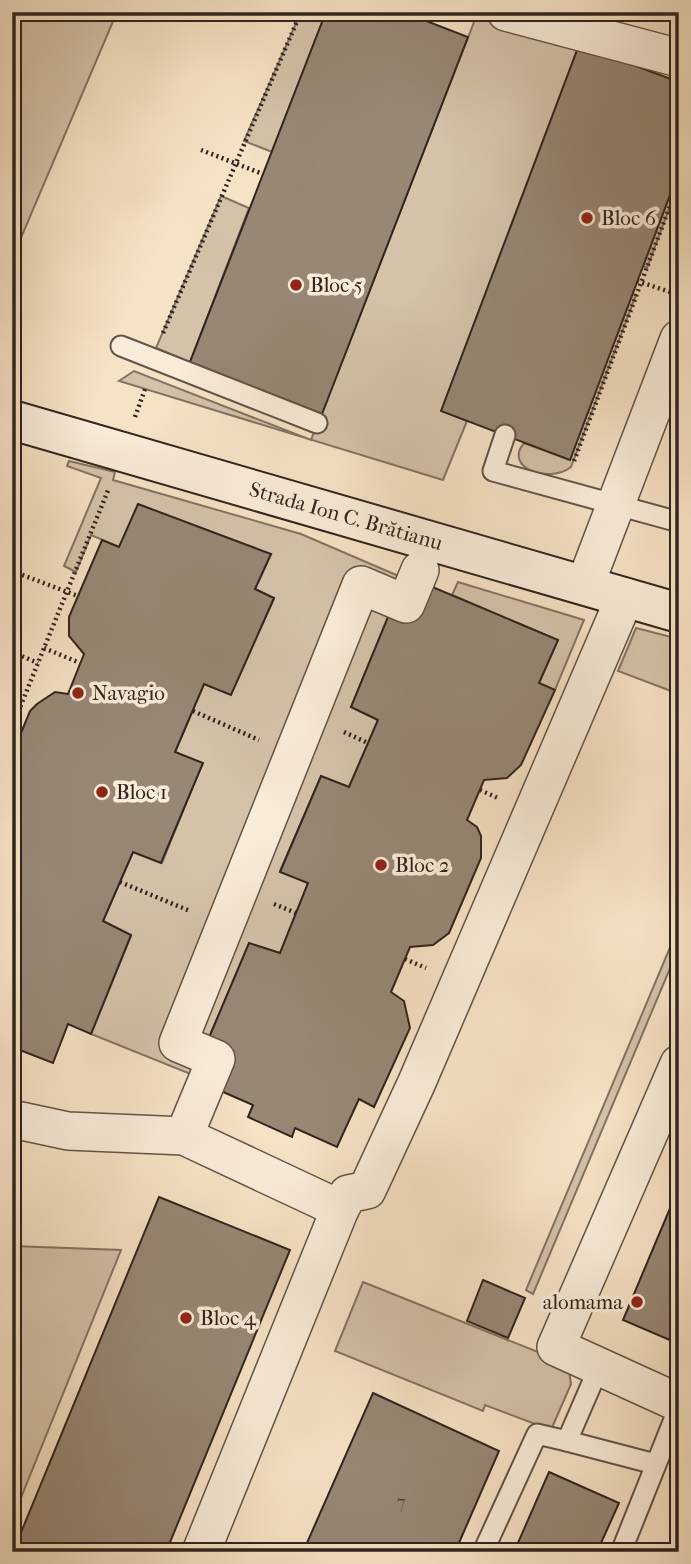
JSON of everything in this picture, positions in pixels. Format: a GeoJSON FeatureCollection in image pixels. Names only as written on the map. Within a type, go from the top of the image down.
{"type":"FeatureCollection","features":[{"type":"Feature","properties":{"kind":"street"},"geometry":{"type":"LineString","coordinates":[[506,12],[679,58]]}},
{"type":"Feature","properties":{"kind":"street"},"geometry":{"type":"LineString","coordinates":[[585,585],[679,339]]}},
{"type":"Feature","properties":{"kind":"street","name":"Strada Ion C. Brătianu"},"geometry":{"type":"LineString","coordinates":[[12,420],[679,612]]}},
{"type":"Feature","properties":{"kind":"street"},"geometry":{"type":"LineString","coordinates":[[184,1136],[216,1059],[178,1043],[361,584],[406,604],[420,570]]}},
{"type":"Feature","properties":{"kind":"street"},"geometry":{"type":"LineString","coordinates":[[201,1552],[340,1209],[348,1195],[367,1190],[373,1178],[417,1082],[625,597]]}},
{"type":"Feature","properties":{"kind":"street"},"geometry":{"type":"LineString","coordinates":[[679,1064],[556,1347],[679,1405]]}},
{"type":"Feature","properties":{"kind":"street"},"geometry":{"type":"LineString","coordinates":[[12,1119],[68,1131],[184,1136],[340,1209]]}},
{"type":"Feature","properties":{"kind":"lane"},"geometry":{"type":"LineString","coordinates":[[121,346],[317,423]]}},
{"type":"Feature","properties":{"kind":"lane"},"geometry":{"type":"LineString","coordinates":[[505,435],[493,471],[679,522]]}},
{"type":"Feature","properties":{"kind":"lane"},"geometry":{"type":"LineString","coordinates":[[567,1441],[599,1367]]}},
{"type":"Feature","properties":{"kind":"lane"},"geometry":{"type":"LineString","coordinates":[[621,1552],[679,1405]]}},
{"type":"Feature","properties":{"kind":"lane"},"geometry":{"type":"LineString","coordinates":[[483,1552],[537,1434],[655,1464]]}},
{"type":"Feature","properties":{"kind":"path"},"geometry":{"type":"LineString","coordinates":[[162,335],[234,162],[301,12]]}},
{"type":"Feature","properties":{"kind":"path"},"geometry":{"type":"LineString","coordinates":[[201,150],[263,174]]}},
{"type":"Feature","properties":{"kind":"path"},"geometry":{"type":"LineString","coordinates":[[574,461],[639,281],[679,182]]}},
{"type":"Feature","properties":{"kind":"path"},"geometry":{"type":"LineString","coordinates":[[639,281],[679,295]]}},
{"type":"Feature","properties":{"kind":"path"},"geometry":{"type":"LineString","coordinates":[[12,727],[112,480]]}},
{"type":"Feature","properties":{"kind":"path"},"geometry":{"type":"LineString","coordinates":[[12,571],[78,596]]}},
{"type":"Feature","properties":{"kind":"path"},"geometry":{"type":"LineString","coordinates":[[44,648],[80,663]]}},
{"type":"Feature","properties":{"kind":"path"},"geometry":{"type":"LineString","coordinates":[[12,652],[38,663]]}},
{"type":"Feature","properties":{"kind":"path"},"geometry":{"type":"LineString","coordinates":[[193,711],[293,755]]}},
{"type":"Feature","properties":{"kind":"path"},"geometry":{"type":"LineString","coordinates":[[120,882],[225,926]]}},
{"type":"Feature","properties":{"kind":"shaded area"},"geometry":{"type":"Polygon","coordinates":[[[24,12],[117,12],[12,259],[12,42],[24,12]]]}},
{"type":"Feature","properties":{"kind":"shaded area"},"geometry":{"type":"Polygon","coordinates":[[[301,12],[326,12],[272,152],[244,141],[301,12]]]}},
{"type":"Feature","properties":{"kind":"shaded area"},"geometry":{"type":"Polygon","coordinates":[[[478,12],[490,12],[579,45],[442,411],[467,421],[443,480],[311,440],[478,12]]]}},
{"type":"Feature","properties":{"kind":"shaded area"},"geometry":{"type":"Polygon","coordinates":[[[679,171],[679,182],[647,268],[643,266],[679,171]]]}},
{"type":"Feature","properties":{"kind":"shaded area"},"geometry":{"type":"Polygon","coordinates":[[[221,196],[249,208],[190,362],[156,348],[221,196]]]}},
{"type":"Feature","properties":{"kind":"shaded area"},"geometry":{"type":"Polygon","coordinates":[[[632,294],[636,295],[571,467],[551,474],[531,471],[519,460],[519,452],[524,443],[570,460],[632,294]]]}},
{"type":"Feature","properties":{"kind":"shaded area"},"geometry":{"type":"Polygon","coordinates":[[[134,371],[307,438],[119,381],[134,371]]]}},
{"type":"Feature","properties":{"kind":"shaded area"},"geometry":{"type":"Polygon","coordinates":[[[69,461],[115,472],[113,480],[301,534],[422,586],[390,612],[351,707],[378,720],[349,787],[321,776],[280,871],[308,883],[280,953],[249,944],[193,1075],[91,1034],[131,936],[103,921],[133,852],[162,863],[202,764],[175,752],[204,684],[231,694],[274,599],[255,589],[271,554],[119,547],[91,535],[76,572],[64,566],[101,478],[67,466],[69,461]]]}},
{"type":"Feature","properties":{"kind":"shaded area"},"geometry":{"type":"Polygon","coordinates":[[[458,582],[584,620],[555,690],[539,683],[558,640],[452,595],[458,582]]]}},
{"type":"Feature","properties":{"kind":"shaded area"},"geometry":{"type":"Polygon","coordinates":[[[636,628],[679,639],[679,694],[618,671],[636,628]]]}},
{"type":"Feature","properties":{"kind":"shaded area"},"geometry":{"type":"Polygon","coordinates":[[[679,926],[679,947],[533,1294],[526,1290],[679,926]]]}},
{"type":"Feature","properties":{"kind":"shaded area"},"geometry":{"type":"Polygon","coordinates":[[[12,1246],[121,1250],[12,1520],[12,1246]]]}},
{"type":"Feature","properties":{"kind":"shaded area"},"geometry":{"type":"Polygon","coordinates":[[[363,1282],[568,1364],[571,1384],[551,1430],[485,1405],[483,1411],[335,1351],[363,1282]]]}},
{"type":"Feature","properties":{"kind":"building","name":"Bloc 5"},"geometry":{"type":"Polygon","coordinates":[[[326,12],[403,12],[468,37],[322,414],[190,362],[326,12]]]}},
{"type":"Feature","properties":{"kind":"building","name":"Bloc 6"},"geometry":{"type":"Polygon","coordinates":[[[579,45],[679,82],[679,171],[570,460],[441,411],[579,45]]]}},
{"type":"Feature","properties":{"kind":"building","name":"Bloc 1"},"geometry":{"type":"Polygon","coordinates":[[[138,504],[271,554],[255,589],[274,598],[231,695],[204,684],[175,752],[203,763],[161,863],[133,852],[103,921],[131,935],[91,1034],[68,1024],[53,1063],[12,1047],[12,833],[16,824],[12,821],[12,755],[30,711],[55,692],[68,694],[84,654],[69,636],[69,617],[102,540],[119,547],[138,504]]]}},
{"type":"Feature","properties":{"kind":"building","name":"Bloc 2"},"geometry":{"type":"Polygon","coordinates":[[[423,583],[558,640],[539,683],[555,690],[521,765],[507,778],[484,780],[467,820],[477,827],[481,836],[481,858],[449,933],[433,945],[410,947],[391,992],[404,1001],[410,1028],[374,1107],[359,1099],[337,1147],[295,1128],[292,1137],[248,1117],[253,1105],[214,1088],[208,1040],[249,943],[280,953],[308,883],[280,872],[321,776],[349,787],[378,720],[351,707],[390,612],[423,583]]]}},
{"type":"Feature","properties":{"kind":"building"},"geometry":{"type":"Polygon","coordinates":[[[679,1187],[679,1344],[623,1320],[679,1187]]]}},
{"type":"Feature","properties":{"kind":"building","name":"Bloc 4"},"geometry":{"type":"Polygon","coordinates":[[[159,1197],[290,1250],[166,1552],[13,1552],[159,1197]]]}},
{"type":"Feature","properties":{"kind":"building"},"geometry":{"type":"Polygon","coordinates":[[[483,1280],[525,1298],[508,1338],[467,1321],[483,1280]]]}},
{"type":"Feature","properties":{"kind":"building"},"geometry":{"type":"Polygon","coordinates":[[[373,1393],[499,1451],[455,1552],[303,1552],[373,1393]]]}},
{"type":"Feature","properties":{"kind":"building"},"geometry":{"type":"Polygon","coordinates":[[[549,1472],[619,1503],[597,1552],[514,1552],[549,1472]]]}},
{"type":"Feature","properties":{"kind":"place","name":"Bloc 6"},"geometry":{"type":"Point","coordinates":[587,218]}},
{"type":"Feature","properties":{"kind":"place","name":"Bloc 5"},"geometry":{"type":"Point","coordinates":[296,285]}},
{"type":"Feature","properties":{"kind":"place","name":"Navagio"},"geometry":{"type":"Point","coordinates":[78,693]}},
{"type":"Feature","properties":{"kind":"place","name":"Bloc 1"},"geometry":{"type":"Point","coordinates":[102,792]}},
{"type":"Feature","properties":{"kind":"place","name":"Bloc 2"},"geometry":{"type":"Point","coordinates":[381,865]}},
{"type":"Feature","properties":{"kind":"place","name":"alomama"},"geometry":{"type":"Point","coordinates":[637,1302]}},
{"type":"Feature","properties":{"kind":"place","name":"Bloc 4"},"geometry":{"type":"Point","coordinates":[186,1318]}}]}
